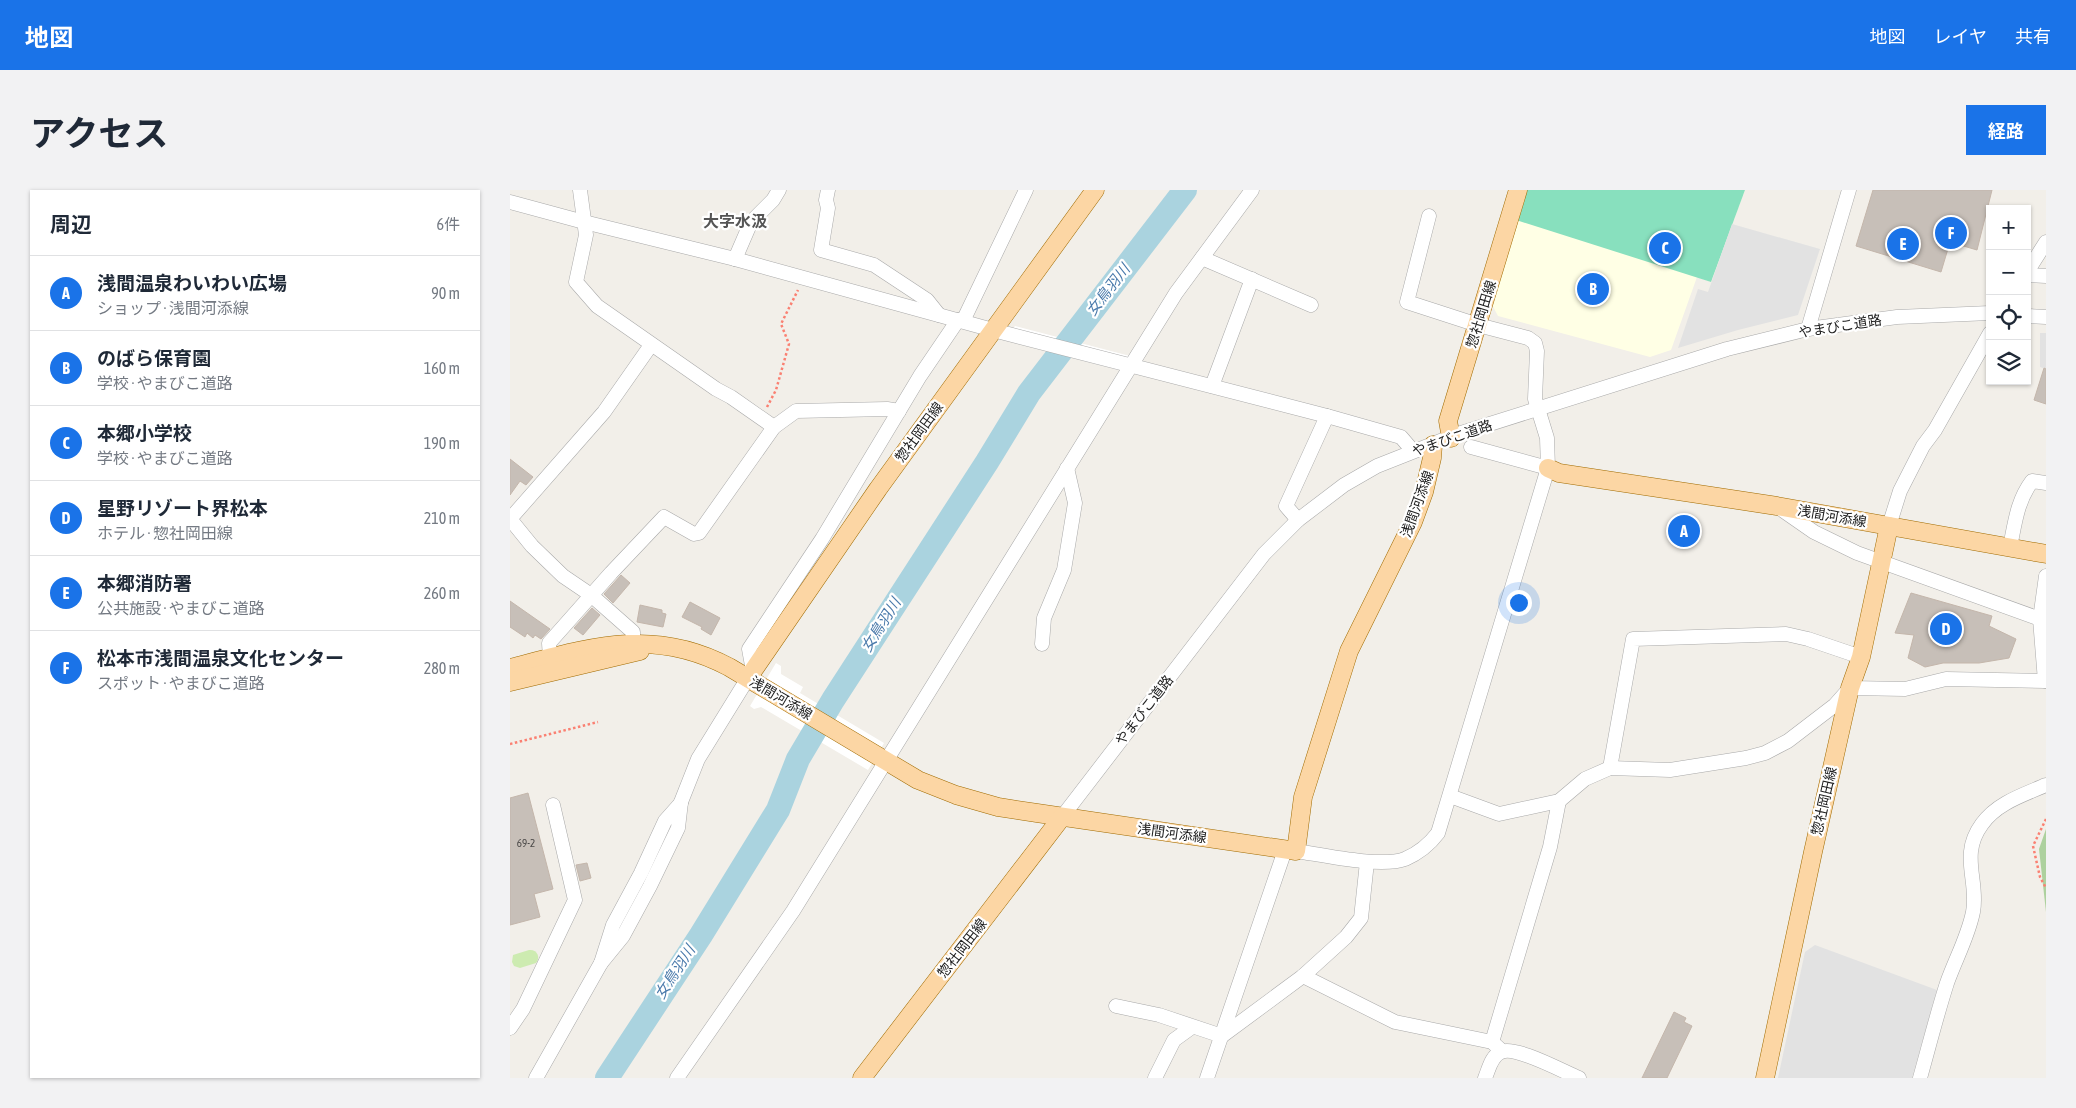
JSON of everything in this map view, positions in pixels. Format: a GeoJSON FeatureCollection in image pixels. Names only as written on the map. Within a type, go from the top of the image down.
{"type":"FeatureCollection","features":[{"type":"Feature","properties":{"kind":"main road","name":"惣社岡田線"},"geometry":{"type":"LineString","coordinates":[[755,679],[878,489],[1095,190]]}},
{"type":"Feature","properties":{"kind":"main road","name":"惣社岡田線"},"geometry":{"type":"LineString","coordinates":[[1451,438],[1448,421],[1518,190]]}},
{"type":"Feature","properties":{"kind":"main road","name":"浅間河添線"},"geometry":{"type":"LineString","coordinates":[[510,668],[591,647],[633,642],[688,649],[709,656],[755,679],[918,780],[956,795],[998,807],[1291,850],[1303,797],[1349,650],[1413,522],[1426,484],[1433,444]]}},
{"type":"Feature","properties":{"kind":"main road","name":"浅間河添線"},"geometry":{"type":"LineString","coordinates":[[1548,468],[1559,473],[1777,506],[2046,554]]}},
{"type":"Feature","properties":{"kind":"main road","name":"惣社岡田線"},"geometry":{"type":"LineString","coordinates":[[1765,1078],[1813,852],[1889,526]]}},
{"type":"Feature","properties":{"kind":"main road"},"geometry":{"type":"LineString","coordinates":[[510,682],[633,654],[657,644]]}},
{"type":"Feature","properties":{"kind":"main road","name":"惣社岡田線"},"geometry":{"type":"LineString","coordinates":[[862,1078],[1062,817]]}},
{"type":"Feature","properties":{"kind":"street"},"geometry":{"type":"LineString","coordinates":[[580,190],[586,235],[576,282],[598,306],[651,345],[774,427]]}},
{"type":"Feature","properties":{"kind":"street"},"geometry":{"type":"LineString","coordinates":[[735,259],[751,222],[773,200],[779,190]]}},
{"type":"Feature","properties":{"kind":"street"},"geometry":{"type":"LineString","coordinates":[[828,190],[826,200],[828,208],[822,250],[874,265],[927,300],[939,315]]}},
{"type":"Feature","properties":{"kind":"street"},"geometry":{"type":"LineString","coordinates":[[536,1078],[601,963],[612,925],[641,873],[665,821],[681,802],[698,759],[755,679],[749,649],[822,539],[920,376],[961,321],[1026,190]]}},
{"type":"Feature","properties":{"kind":"street"},"geometry":{"type":"LineString","coordinates":[[676,1078],[793,911],[882,759],[1068,468],[1127,364],[1176,293],[1252,190]]}},
{"type":"Feature","properties":{"kind":"street"},"geometry":{"type":"LineString","coordinates":[[1808,329],[1850,190]]}},
{"type":"Feature","properties":{"kind":"street"},"geometry":{"type":"LineString","coordinates":[[510,202],[735,259],[992,330],[1401,436],[1413,451]]}},
{"type":"Feature","properties":{"kind":"street"},"geometry":{"type":"LineString","coordinates":[[1207,1078],[1291,850],[1367,862],[1403,860],[1430,844],[1438,833],[1548,468],[1548,438],[1535,399],[1537,351],[1535,343],[1528,338],[1478,325],[1407,302],[1429,216]]}},
{"type":"Feature","properties":{"kind":"street"},"geometry":{"type":"LineString","coordinates":[[2031,267],[2046,242]]}},
{"type":"Feature","properties":{"kind":"street"},"geometry":{"type":"LineString","coordinates":[[1202,258],[1311,304]]}},
{"type":"Feature","properties":{"kind":"street"},"geometry":{"type":"LineString","coordinates":[[2031,274],[2046,276]]}},
{"type":"Feature","properties":{"kind":"street"},"geometry":{"type":"LineString","coordinates":[[1212,386],[1252,279]]}},
{"type":"Feature","properties":{"kind":"street","name":"やまびこ道路"},"geometry":{"type":"LineString","coordinates":[[1062,817],[1264,554],[1298,520],[1344,484],[1377,466],[1458,434],[1727,350],[1808,329],[1897,317],[1986,313]]}},
{"type":"Feature","properties":{"kind":"street"},"geometry":{"type":"LineString","coordinates":[[2031,316],[2046,317]]}},
{"type":"Feature","properties":{"kind":"street"},"geometry":{"type":"LineString","coordinates":[[1889,526],[1900,491],[1923,446],[1935,430],[1986,340]]}},
{"type":"Feature","properties":{"kind":"street"},"geometry":{"type":"LineString","coordinates":[[633,642],[633,632],[591,595],[563,576],[532,546],[510,519],[604,412],[651,345]]}},
{"type":"Feature","properties":{"kind":"street"},"geometry":{"type":"LineString","coordinates":[[550,658],[549,643],[664,517],[694,534],[699,532],[774,427],[796,411],[887,409],[899,411]]}},
{"type":"Feature","properties":{"kind":"street"},"geometry":{"type":"LineString","coordinates":[[1298,520],[1286,506],[1327,416]]}},
{"type":"Feature","properties":{"kind":"street","name":"浅間河添線"},"geometry":{"type":"LineString","coordinates":[[1471,447],[1548,468]]}},
{"type":"Feature","properties":{"kind":"street"},"geometry":{"type":"LineString","coordinates":[[1042,644],[1044,618],[1064,570],[1074,503],[1068,468]]}},
{"type":"Feature","properties":{"kind":"street"},"geometry":{"type":"LineString","coordinates":[[2010,547],[2018,506],[2024,492],[2032,481],[2046,483]]}},
{"type":"Feature","properties":{"kind":"street"},"geometry":{"type":"LineString","coordinates":[[1777,506],[1814,532],[1857,554],[2043,619]]}},
{"type":"Feature","properties":{"kind":"street"},"geometry":{"type":"LineString","coordinates":[[1450,796],[1499,814],[1559,802],[1585,779],[1610,768],[1670,770],[1765,754],[1788,741],[1834,705],[1850,688],[1904,689],[1946,679],[2045,681],[2043,619],[2046,576]]}},
{"type":"Feature","properties":{"kind":"street"},"geometry":{"type":"LineString","coordinates":[[1610,768],[1633,638],[1786,634],[1808,639],[1860,657]]}},
{"type":"Feature","properties":{"kind":"street"},"geometry":{"type":"LineString","coordinates":[[1920,1078],[1947,983],[1974,909],[1970,854],[1974,840],[1981,825],[1993,812],[2010,801],[2046,785]]}},
{"type":"Feature","properties":{"kind":"street"},"geometry":{"type":"LineString","coordinates":[[1485,1078],[1497,1047],[1550,847],[1559,802]]}},
{"type":"Feature","properties":{"kind":"street"},"geometry":{"type":"LineString","coordinates":[[510,1028],[523,1009],[575,900],[553,805]]}},
{"type":"Feature","properties":{"kind":"street"},"geometry":{"type":"LineString","coordinates":[[1222,1036],[1303,976],[1346,938],[1360,918],[1367,862]]}},
{"type":"Feature","properties":{"kind":"street"},"geometry":{"type":"LineString","coordinates":[[1303,976],[1395,1022],[1514,1051],[1579,1078]]}},
{"type":"Feature","properties":{"kind":"street"},"geometry":{"type":"LineString","coordinates":[[1116,1006],[1159,1015],[1222,1036]]}},
{"type":"Feature","properties":{"kind":"street"},"geometry":{"type":"LineString","coordinates":[[1155,1078],[1174,1040],[1192,1027]]}},
{"type":"Feature","properties":{"kind":"path"},"geometry":{"type":"LineString","coordinates":[[760,417],[776,390],[789,344],[781,324],[804,278]]}},
{"type":"Feature","properties":{"kind":"path"},"geometry":{"type":"LineString","coordinates":[[510,744],[598,722]]}},
{"type":"Feature","properties":{"kind":"path"},"geometry":{"type":"LineString","coordinates":[[2046,819],[2033,846],[2040,877],[2046,888]]}},
{"type":"Feature","properties":{"kind":"shaded area"},"geometry":{"type":"Polygon","coordinates":[[[1522,190],[1745,190],[1711,282],[1697,277],[1671,350],[1650,357],[1498,316],[1490,301],[1522,190]]]}},
{"type":"Feature","properties":{"kind":"shaded area"},"geometry":{"type":"Polygon","coordinates":[[[1732,224],[1820,249],[1798,315],[1678,348],[1698,289],[1708,292],[1732,224]]]}},
{"type":"Feature","properties":{"kind":"shaded area"},"geometry":{"type":"Polygon","coordinates":[[[2040,333],[2046,333],[2046,369],[2040,367],[2040,333]]]}},
{"type":"Feature","properties":{"kind":"shaded area"},"geometry":{"type":"Polygon","coordinates":[[[1815,945],[1937,990],[1912,1078],[1778,1078],[1805,952],[1815,945]]]}},
{"type":"Feature","properties":{"kind":"green space"},"geometry":{"type":"Polygon","coordinates":[[[1522,190],[1745,190],[1711,282],[1513,219],[1522,190]]]}},
{"type":"Feature","properties":{"kind":"green space"},"geometry":{"type":"Polygon","coordinates":[[[2046,829],[2046,912],[2039,849],[2046,829]]]}},
{"type":"Feature","properties":{"kind":"green space"},"geometry":{"type":"Polygon","coordinates":[[[529,950],[537,954],[536,963],[520,968],[514,966],[512,962],[513,955],[529,950]]]}},
{"type":"Feature","properties":{"kind":"pier"},"geometry":{"type":"Polygon","coordinates":[[[1015,326],[1130,356],[1122,371],[1004,340],[1015,326]]]}},
{"type":"Feature","properties":{"kind":"pier"},"geometry":{"type":"Polygon","coordinates":[[[776,663],[781,666],[781,674],[803,687],[800,693],[884,743],[868,770],[761,707],[754,709],[750,706],[776,663]]]}},
{"type":"Feature","properties":{"kind":"building"},"geometry":{"type":"Polygon","coordinates":[[[1873,190],[1992,190],[1988,205],[1986,205],[1986,214],[1977,250],[1950,242],[1941,272],[1856,246],[1873,190]]]}},
{"type":"Feature","properties":{"kind":"building"},"geometry":{"type":"Polygon","coordinates":[[[2044,368],[2046,369],[2046,404],[2034,400],[2044,368]]]}},
{"type":"Feature","properties":{"kind":"building"},"geometry":{"type":"Polygon","coordinates":[[[510,459],[533,477],[526,485],[520,481],[510,495],[510,459]]]}},
{"type":"Feature","properties":{"kind":"building"},"geometry":{"type":"Polygon","coordinates":[[[621,575],[630,583],[613,603],[604,594],[621,575]]]}},
{"type":"Feature","properties":{"kind":"building"},"geometry":{"type":"Polygon","coordinates":[[[1911,593],[1992,616],[1989,626],[2016,639],[2009,658],[1979,663],[1943,663],[1925,667],[1908,658],[1914,635],[1895,633],[1911,593]]]}},
{"type":"Feature","properties":{"kind":"building"},"geometry":{"type":"Polygon","coordinates":[[[510,601],[550,629],[541,639],[535,635],[533,638],[527,633],[525,637],[510,627],[510,601]]]}},
{"type":"Feature","properties":{"kind":"building"},"geometry":{"type":"Polygon","coordinates":[[[690,602],[720,618],[711,635],[701,629],[702,627],[682,617],[690,602]]]}},
{"type":"Feature","properties":{"kind":"building"},"geometry":{"type":"Polygon","coordinates":[[[640,605],[662,610],[662,613],[666,614],[663,627],[637,622],[640,605]]]}},
{"type":"Feature","properties":{"kind":"building"},"geometry":{"type":"Polygon","coordinates":[[[592,608],[600,615],[583,635],[574,628],[592,608]]]}},
{"type":"Feature","properties":{"kind":"building"},"geometry":{"type":"Polygon","coordinates":[[[528,793],[553,889],[534,894],[540,917],[510,925],[510,798],[528,793]]]}},
{"type":"Feature","properties":{"kind":"building"},"geometry":{"type":"Polygon","coordinates":[[[587,863],[591,878],[580,881],[576,865],[587,863]]]}},
{"type":"Feature","properties":{"kind":"building"},"geometry":{"type":"Polygon","coordinates":[[[1674,1012],[1686,1018],[1684,1022],[1692,1026],[1667,1078],[1642,1078],[1674,1012]]]}},
{"type":"Feature","properties":{"kind":"waterway","name":"女鳥羽川"},"geometry":{"type":"LineString","coordinates":[[607,1078],[701,935],[778,810],[798,759],[833,700],[987,462],[1029,393],[1185,190]]}},
{"type":"Feature","properties":{"kind":"place","name":"松本市浅間温泉文化センター"},"geometry":{"type":"Point","coordinates":[1951,233]}},
{"type":"Feature","properties":{"kind":"place","name":"本郷消防署"},"geometry":{"type":"Point","coordinates":[1903,244]}},
{"type":"Feature","properties":{"kind":"place","name":"本郷小学校"},"geometry":{"type":"Point","coordinates":[1665,248]}},
{"type":"Feature","properties":{"kind":"place","name":"のばら保育園"},"geometry":{"type":"Point","coordinates":[1593,289]}},
{"type":"Feature","properties":{"kind":"place","name":"浅間温泉わいわい広場"},"geometry":{"type":"Point","coordinates":[1684,531]}},
{"type":"Feature","properties":{"kind":"place","name":"星野リゾート界松本"},"geometry":{"type":"Point","coordinates":[1946,629]}},
{"type":"Feature","properties":{"kind":"district","name":"大字水汲"},"geometry":{"type":"Point","coordinates":[735,221]}}]}
